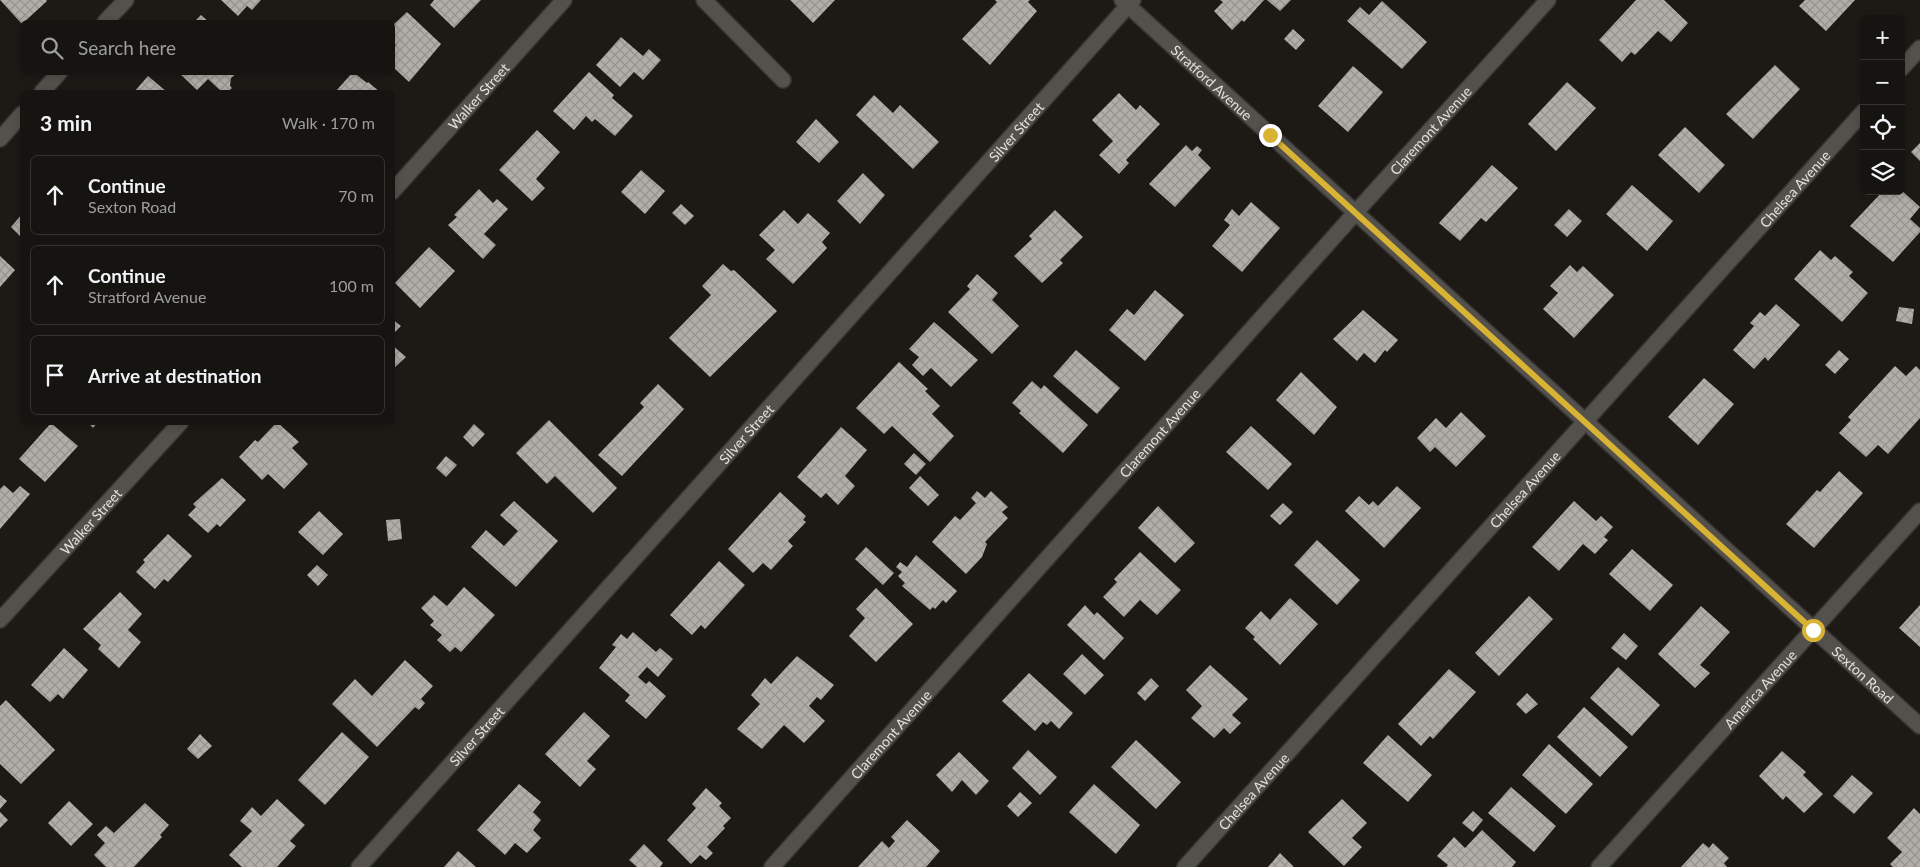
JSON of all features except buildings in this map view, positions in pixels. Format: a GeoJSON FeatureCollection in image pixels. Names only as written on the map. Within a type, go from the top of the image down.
{"type":"FeatureCollection","features":[{"type":"Feature","properties":{"kind":"street"},"geometry":{"type":"LineString","coordinates":[[107,20],[126,0]]}},
{"type":"Feature","properties":{"kind":"street","name":"Walker Street"},"geometry":{"type":"LineString","coordinates":[[395,189],[564,0]]}},
{"type":"Feature","properties":{"kind":"street"},"geometry":{"type":"LineString","coordinates":[[704,0],[783,80]]}},
{"type":"Feature","properties":{"kind":"street","name":"Claremont Avenue"},"geometry":{"type":"LineString","coordinates":[[772,867],[1356,212],[1548,0]]}},
{"type":"Feature","properties":{"kind":"street","name":"Stratford Avenue"},"geometry":{"type":"LineString","coordinates":[[1128,2],[1585,422]]}},
{"type":"Feature","properties":{"kind":"street","name":"Silver Street"},"geometry":{"type":"LineString","coordinates":[[359,867],[1128,2]]}},
{"type":"Feature","properties":{"kind":"street"},"geometry":{"type":"LineString","coordinates":[[1905,65],[1920,48]]}},
{"type":"Feature","properties":{"kind":"street"},"geometry":{"type":"LineString","coordinates":[[44,90],[57,75]]}},
{"type":"Feature","properties":{"kind":"street","name":"Chelsea Avenue"},"geometry":{"type":"LineString","coordinates":[[1185,867],[1860,115]]}},
{"type":"Feature","properties":{"kind":"street"},"geometry":{"type":"LineString","coordinates":[[0,139],[20,116]]}},
{"type":"Feature","properties":{"kind":"street","name":"Sexton Road"},"geometry":{"type":"LineString","coordinates":[[1585,422],[1920,726]]}},
{"type":"Feature","properties":{"kind":"street","name":"Walker Street"},"geometry":{"type":"LineString","coordinates":[[0,620],[178,425]]}},
{"type":"Feature","properties":{"kind":"street","name":"America Avenue"},"geometry":{"type":"LineString","coordinates":[[1599,867],[1920,511]]}},
{"type":"Feature","properties":{"kind":"route"},"geometry":{"type":"LineString","coordinates":[[1270,135],[1813,630]]}}]}
